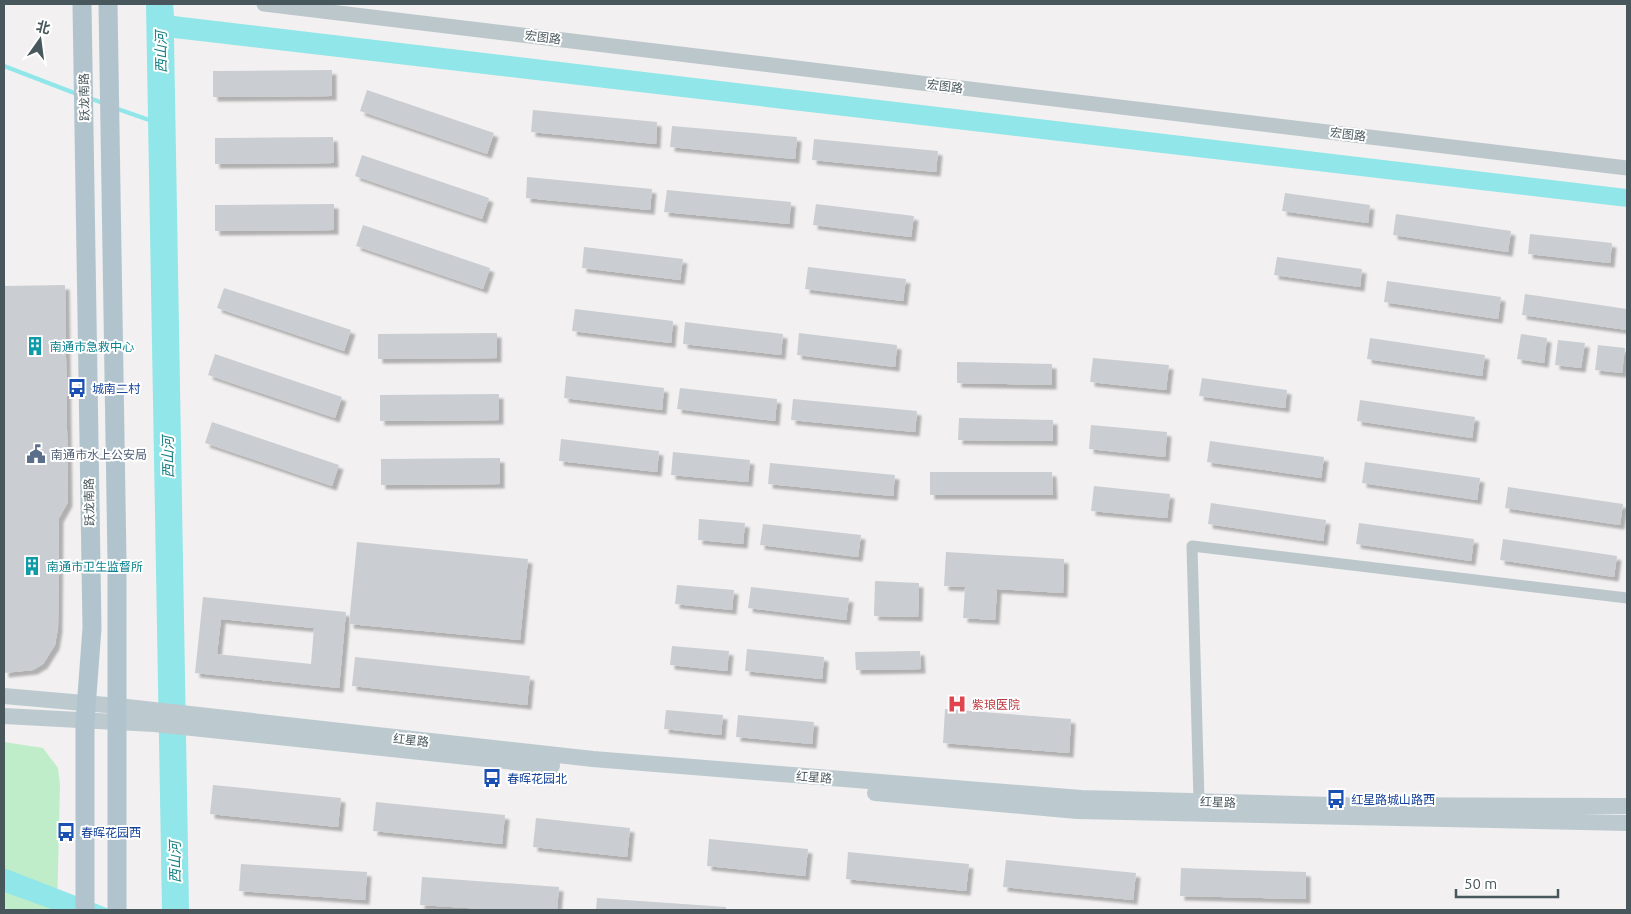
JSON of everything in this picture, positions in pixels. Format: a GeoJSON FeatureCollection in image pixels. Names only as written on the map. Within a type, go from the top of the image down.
{"type":"FeatureCollection","features":[{"type":"Feature","properties":{"kind":"main road","name":"跃龙南路"},"geometry":{"type":"LineString","coordinates":[[82,4],[92,628],[86,713],[85,902]]}},
{"type":"Feature","properties":{"kind":"main road"},"geometry":{"type":"LineString","coordinates":[[108,4],[117,714],[117,907]]}},
{"type":"Feature","properties":{"kind":"main road","name":"红星路"},"geometry":{"type":"LineString","coordinates":[[4,696],[86,713]]}},
{"type":"Feature","properties":{"kind":"main road","name":"红星路"},"geometry":{"type":"LineString","coordinates":[[4,716],[86,713],[153,717],[491,761],[1077,811],[1627,823]]}},
{"type":"Feature","properties":{"kind":"main road","name":"红星路"},"geometry":{"type":"LineString","coordinates":[[191,722],[593,759],[1081,798],[1342,805],[1627,806]]}},
{"type":"Feature","properties":{"kind":"street","name":"宏图路"},"geometry":{"type":"LineString","coordinates":[[264,4],[1627,168]]}},
{"type":"Feature","properties":{"kind":"street"},"geometry":{"type":"LineString","coordinates":[[1199,801],[1192,546],[1627,598]]}},
{"type":"Feature","properties":{"kind":"green space"},"geometry":{"type":"Polygon","coordinates":[[[4,742],[43,748],[58,768],[60,785],[57,910],[11,910],[4,908],[4,742]]]}},
{"type":"Feature","properties":{"kind":"water","name":"西山河"},"geometry":{"type":"Polygon","coordinates":[[[146,4],[173,4],[174,16],[1627,189],[1627,207],[174,38],[189,910],[162,910],[146,4]]]}},
{"type":"Feature","properties":{"kind":"water"},"geometry":{"type":"Polygon","coordinates":[[[4,868],[112,910],[54,910],[4,892],[4,868]]]}},
{"type":"Feature","properties":{"kind":"building"},"geometry":{"type":"Polygon","coordinates":[[[332,70],[332,96],[213,97],[213,71],[332,70]]]}},
{"type":"Feature","properties":{"kind":"building"},"geometry":{"type":"Polygon","coordinates":[[[367,90],[494,133],[487,154],[360,111],[367,90]]]}},
{"type":"Feature","properties":{"kind":"building"},"geometry":{"type":"Polygon","coordinates":[[[533,110],[657,122],[656,144],[531,132],[533,110]]]}},
{"type":"Feature","properties":{"kind":"building"},"geometry":{"type":"Polygon","coordinates":[[[672,126],[797,137],[795,159],[670,147],[672,126]]]}},
{"type":"Feature","properties":{"kind":"building"},"geometry":{"type":"Polygon","coordinates":[[[333,137],[334,163],[215,164],[215,138],[333,137]]]}},
{"type":"Feature","properties":{"kind":"building"},"geometry":{"type":"Polygon","coordinates":[[[814,139],[938,151],[936,172],[812,160],[814,139]]]}},
{"type":"Feature","properties":{"kind":"building"},"geometry":{"type":"Polygon","coordinates":[[[362,155],[489,198],[482,219],[355,176],[362,155]]]}},
{"type":"Feature","properties":{"kind":"building"},"geometry":{"type":"Polygon","coordinates":[[[527,177],[652,189],[650,210],[526,198],[527,177]]]}},
{"type":"Feature","properties":{"kind":"building"},"geometry":{"type":"Polygon","coordinates":[[[667,190],[791,202],[789,224],[664,212],[667,190]]]}},
{"type":"Feature","properties":{"kind":"building"},"geometry":{"type":"Polygon","coordinates":[[[1285,193],[1370,205],[1368,223],[1282,211],[1285,193]]]}},
{"type":"Feature","properties":{"kind":"building"},"geometry":{"type":"Polygon","coordinates":[[[334,204],[334,230],[215,231],[215,205],[334,204]]]}},
{"type":"Feature","properties":{"kind":"building"},"geometry":{"type":"Polygon","coordinates":[[[816,204],[914,216],[911,237],[813,225],[816,204]]]}},
{"type":"Feature","properties":{"kind":"building"},"geometry":{"type":"Polygon","coordinates":[[[1396,214],[1511,231],[1508,252],[1393,235],[1396,214]]]}},
{"type":"Feature","properties":{"kind":"building"},"geometry":{"type":"Polygon","coordinates":[[[363,225],[490,268],[483,289],[356,246],[363,225]]]}},
{"type":"Feature","properties":{"kind":"building"},"geometry":{"type":"Polygon","coordinates":[[[1530,234],[1612,243],[1610,263],[1528,254],[1530,234]]]}},
{"type":"Feature","properties":{"kind":"building"},"geometry":{"type":"Polygon","coordinates":[[[584,247],[683,259],[680,280],[582,268],[584,247]]]}},
{"type":"Feature","properties":{"kind":"building"},"geometry":{"type":"Polygon","coordinates":[[[1277,257],[1362,269],[1360,287],[1274,275],[1277,257]]]}},
{"type":"Feature","properties":{"kind":"building"},"geometry":{"type":"Polygon","coordinates":[[[808,267],[906,279],[903,301],[805,289],[808,267]]]}},
{"type":"Feature","properties":{"kind":"building"},"geometry":{"type":"Polygon","coordinates":[[[1387,281],[1501,297],[1498,319],[1384,302],[1387,281]]]}},
{"type":"Feature","properties":{"kind":"building"},"geometry":{"type":"Polygon","coordinates":[[[65,285],[68,502],[59,518],[58,628],[55,645],[43,664],[33,670],[4,673],[4,286],[65,285]]]}},
{"type":"Feature","properties":{"kind":"building"},"geometry":{"type":"Polygon","coordinates":[[[224,288],[351,330],[344,351],[217,308],[224,288]]]}},
{"type":"Feature","properties":{"kind":"building"},"geometry":{"type":"Polygon","coordinates":[[[1525,294],[1627,309],[1627,330],[1522,315],[1525,294]]]}},
{"type":"Feature","properties":{"kind":"building"},"geometry":{"type":"Polygon","coordinates":[[[575,309],[673,321],[671,343],[572,331],[575,309]]]}},
{"type":"Feature","properties":{"kind":"building"},"geometry":{"type":"Polygon","coordinates":[[[685,322],[783,334],[781,355],[683,344],[685,322]]]}},
{"type":"Feature","properties":{"kind":"building"},"geometry":{"type":"Polygon","coordinates":[[[497,333],[497,358],[378,359],[378,334],[497,333]]]}},
{"type":"Feature","properties":{"kind":"building"},"geometry":{"type":"Polygon","coordinates":[[[799,333],[897,345],[895,367],[797,355],[799,333]]]}},
{"type":"Feature","properties":{"kind":"building"},"geometry":{"type":"Polygon","coordinates":[[[1521,334],[1547,338],[1544,363],[1517,359],[1521,334]]]}},
{"type":"Feature","properties":{"kind":"building"},"geometry":{"type":"Polygon","coordinates":[[[1370,338],[1485,355],[1482,376],[1367,359],[1370,338]]]}},
{"type":"Feature","properties":{"kind":"building"},"geometry":{"type":"Polygon","coordinates":[[[1558,340],[1585,343],[1581,368],[1555,365],[1558,340]]]}},
{"type":"Feature","properties":{"kind":"building"},"geometry":{"type":"Polygon","coordinates":[[[1598,345],[1625,348],[1622,373],[1595,370],[1598,345]]]}},
{"type":"Feature","properties":{"kind":"building"},"geometry":{"type":"Polygon","coordinates":[[[215,354],[342,397],[335,418],[208,375],[215,354]]]}},
{"type":"Feature","properties":{"kind":"building"},"geometry":{"type":"Polygon","coordinates":[[[1093,358],[1169,365],[1166,390],[1090,382],[1093,358]]]}},
{"type":"Feature","properties":{"kind":"building"},"geometry":{"type":"Polygon","coordinates":[[[957,362],[1052,364],[1052,385],[957,383],[957,362]]]}},
{"type":"Feature","properties":{"kind":"building"},"geometry":{"type":"Polygon","coordinates":[[[566,376],[664,388],[662,410],[564,398],[566,376]]]}},
{"type":"Feature","properties":{"kind":"building"},"geometry":{"type":"Polygon","coordinates":[[[1202,378],[1287,390],[1285,408],[1199,396],[1202,378]]]}},
{"type":"Feature","properties":{"kind":"building"},"geometry":{"type":"Polygon","coordinates":[[[680,388],[777,399],[775,421],[677,409],[680,388]]]}},
{"type":"Feature","properties":{"kind":"building"},"geometry":{"type":"Polygon","coordinates":[[[499,394],[499,420],[380,421],[380,395],[499,394]]]}},
{"type":"Feature","properties":{"kind":"building"},"geometry":{"type":"Polygon","coordinates":[[[793,399],[917,411],[915,432],[791,420],[793,399]]]}},
{"type":"Feature","properties":{"kind":"building"},"geometry":{"type":"Polygon","coordinates":[[[1360,400],[1475,417],[1472,438],[1357,421],[1360,400]]]}},
{"type":"Feature","properties":{"kind":"building"},"geometry":{"type":"Polygon","coordinates":[[[959,418],[1053,420],[1053,441],[958,440],[959,418]]]}},
{"type":"Feature","properties":{"kind":"building"},"geometry":{"type":"Polygon","coordinates":[[[212,422],[339,465],[332,486],[205,443],[212,422]]]}},
{"type":"Feature","properties":{"kind":"building"},"geometry":{"type":"Polygon","coordinates":[[[1091,425],[1167,432],[1165,457],[1089,449],[1091,425]]]}},
{"type":"Feature","properties":{"kind":"building"},"geometry":{"type":"Polygon","coordinates":[[[561,439],[659,451],[657,472],[559,461],[561,439]]]}},
{"type":"Feature","properties":{"kind":"building"},"geometry":{"type":"Polygon","coordinates":[[[1210,441],[1324,457],[1321,478],[1207,462],[1210,441]]]}},
{"type":"Feature","properties":{"kind":"building"},"geometry":{"type":"Polygon","coordinates":[[[673,452],[750,460],[748,482],[671,475],[673,452]]]}},
{"type":"Feature","properties":{"kind":"building"},"geometry":{"type":"Polygon","coordinates":[[[500,458],[500,484],[381,485],[381,459],[500,458]]]}},
{"type":"Feature","properties":{"kind":"building"},"geometry":{"type":"Polygon","coordinates":[[[1365,462],[1480,478],[1477,500],[1362,483],[1365,462]]]}},
{"type":"Feature","properties":{"kind":"building"},"geometry":{"type":"Polygon","coordinates":[[[770,463],[895,475],[893,496],[768,484],[770,463]]]}},
{"type":"Feature","properties":{"kind":"building"},"geometry":{"type":"Polygon","coordinates":[[[930,472],[1052,472],[1053,495],[930,495],[930,472]]]}},
{"type":"Feature","properties":{"kind":"building"},"geometry":{"type":"Polygon","coordinates":[[[1094,486],[1170,494],[1167,518],[1091,511],[1094,486]]]}},
{"type":"Feature","properties":{"kind":"building"},"geometry":{"type":"Polygon","coordinates":[[[1508,487],[1623,504],[1620,525],[1505,508],[1508,487]]]}},
{"type":"Feature","properties":{"kind":"building"},"geometry":{"type":"Polygon","coordinates":[[[1211,503],[1326,520],[1323,541],[1208,524],[1211,503]]]}},
{"type":"Feature","properties":{"kind":"building"},"geometry":{"type":"Polygon","coordinates":[[[699,519],[745,523],[743,544],[698,540],[699,519]]]}},
{"type":"Feature","properties":{"kind":"building"},"geometry":{"type":"Polygon","coordinates":[[[1359,523],[1474,539],[1471,561],[1356,544],[1359,523]]]}},
{"type":"Feature","properties":{"kind":"building"},"geometry":{"type":"Polygon","coordinates":[[[763,524],[861,535],[858,557],[760,545],[763,524]]]}},
{"type":"Feature","properties":{"kind":"building"},"geometry":{"type":"Polygon","coordinates":[[[1503,539],[1617,556],[1614,577],[1500,560],[1503,539]]]}},
{"type":"Feature","properties":{"kind":"building"},"geometry":{"type":"Polygon","coordinates":[[[357,542],[528,559],[520,640],[349,624],[357,542]]]}},
{"type":"Feature","properties":{"kind":"building"},"geometry":{"type":"Polygon","coordinates":[[[946,552],[1064,559],[1063,593],[997,589],[995,620],[963,618],[965,587],[944,586],[946,552]]]}},
{"type":"Feature","properties":{"kind":"building"},"geometry":{"type":"Polygon","coordinates":[[[875,581],[919,583],[918,617],[874,616],[875,581]]]}},
{"type":"Feature","properties":{"kind":"building"},"geometry":{"type":"Polygon","coordinates":[[[677,585],[734,590],[732,610],[675,604],[677,585]]]}},
{"type":"Feature","properties":{"kind":"building"},"geometry":{"type":"Polygon","coordinates":[[[751,587],[849,598],[846,620],[748,608],[751,587]]]}},
{"type":"Feature","properties":{"kind":"building"},"geometry":{"type":"Polygon","coordinates":[[[203,597],[346,612],[339,688],[195,673],[203,597]],[[221,619],[217,654],[311,664],[314,628],[221,619]]]}},
{"type":"Feature","properties":{"kind":"building"},"geometry":{"type":"Polygon","coordinates":[[[672,646],[729,651],[727,671],[670,665],[672,646]]]}},
{"type":"Feature","properties":{"kind":"building"},"geometry":{"type":"Polygon","coordinates":[[[747,649],[824,657],[822,679],[745,671],[747,649]]]}},
{"type":"Feature","properties":{"kind":"building"},"geometry":{"type":"Polygon","coordinates":[[[920,651],[921,669],[856,670],[855,652],[920,651]]]}},
{"type":"Feature","properties":{"kind":"building"},"geometry":{"type":"Polygon","coordinates":[[[355,657],[530,676],[527,705],[352,686],[355,657]]]}},
{"type":"Feature","properties":{"kind":"building"},"geometry":{"type":"Polygon","coordinates":[[[945,709],[1071,719],[1069,753],[943,743],[945,709]]]}},
{"type":"Feature","properties":{"kind":"building"},"geometry":{"type":"Polygon","coordinates":[[[666,710],[723,715],[721,735],[664,729],[666,710]]]}},
{"type":"Feature","properties":{"kind":"building"},"geometry":{"type":"Polygon","coordinates":[[[738,715],[814,722],[812,744],[736,737],[738,715]]]}},
{"type":"Feature","properties":{"kind":"building"},"geometry":{"type":"Polygon","coordinates":[[[213,785],[341,798],[338,827],[210,814],[213,785]]]}},
{"type":"Feature","properties":{"kind":"building"},"geometry":{"type":"Polygon","coordinates":[[[376,802],[505,815],[502,844],[373,831],[376,802]]]}},
{"type":"Feature","properties":{"kind":"building"},"geometry":{"type":"Polygon","coordinates":[[[536,818],[630,828],[627,857],[533,847],[536,818]]]}},
{"type":"Feature","properties":{"kind":"building"},"geometry":{"type":"Polygon","coordinates":[[[709,839],[808,849],[805,876],[707,866],[709,839]]]}},
{"type":"Feature","properties":{"kind":"building"},"geometry":{"type":"Polygon","coordinates":[[[848,852],[969,864],[966,891],[846,879],[848,852]]]}},
{"type":"Feature","properties":{"kind":"building"},"geometry":{"type":"Polygon","coordinates":[[[1006,860],[1136,873],[1133,900],[1003,887],[1006,860]]]}},
{"type":"Feature","properties":{"kind":"building"},"geometry":{"type":"Polygon","coordinates":[[[241,864],[367,872],[365,900],[239,891],[241,864]]]}},
{"type":"Feature","properties":{"kind":"building"},"geometry":{"type":"Polygon","coordinates":[[[1181,868],[1306,872],[1306,899],[1180,896],[1181,868]]]}},
{"type":"Feature","properties":{"kind":"building"},"geometry":{"type":"Polygon","coordinates":[[[422,877],[559,887],[557,910],[499,910],[420,905],[422,877]]]}},
{"type":"Feature","properties":{"kind":"building"},"geometry":{"type":"Polygon","coordinates":[[[597,898],[726,907],[726,910],[596,910],[597,898]]]}},
{"type":"Feature","properties":{"kind":"waterway"},"geometry":{"type":"LineString","coordinates":[[4,66],[77,94]]}},
{"type":"Feature","properties":{"kind":"waterway"},"geometry":{"type":"LineString","coordinates":[[89,98],[106,104]]}},
{"type":"Feature","properties":{"kind":"waterway"},"geometry":{"type":"LineString","coordinates":[[115,108],[152,121]]}},
{"type":"Feature","properties":{"kind":"place","name":"南通市急救中心"},"geometry":{"type":"Point","coordinates":[35,346]}},
{"type":"Feature","properties":{"kind":"place","name":"城南二村"},"geometry":{"type":"Point","coordinates":[77,388]}},
{"type":"Feature","properties":{"kind":"place","name":"南通市水上公安局"},"geometry":{"type":"Point","coordinates":[36,454]}},
{"type":"Feature","properties":{"kind":"place","name":"南通市卫生监督所"},"geometry":{"type":"Point","coordinates":[32,566]}},
{"type":"Feature","properties":{"kind":"place","name":"紫琅医院"},"geometry":{"type":"Point","coordinates":[957,704]}},
{"type":"Feature","properties":{"kind":"place","name":"春晖花园北"},"geometry":{"type":"Point","coordinates":[492,778]}},
{"type":"Feature","properties":{"kind":"place","name":"红星路城山路西"},"geometry":{"type":"Point","coordinates":[1336,799]}},
{"type":"Feature","properties":{"kind":"place","name":"春晖花园西"},"geometry":{"type":"Point","coordinates":[66,832]}}]}
